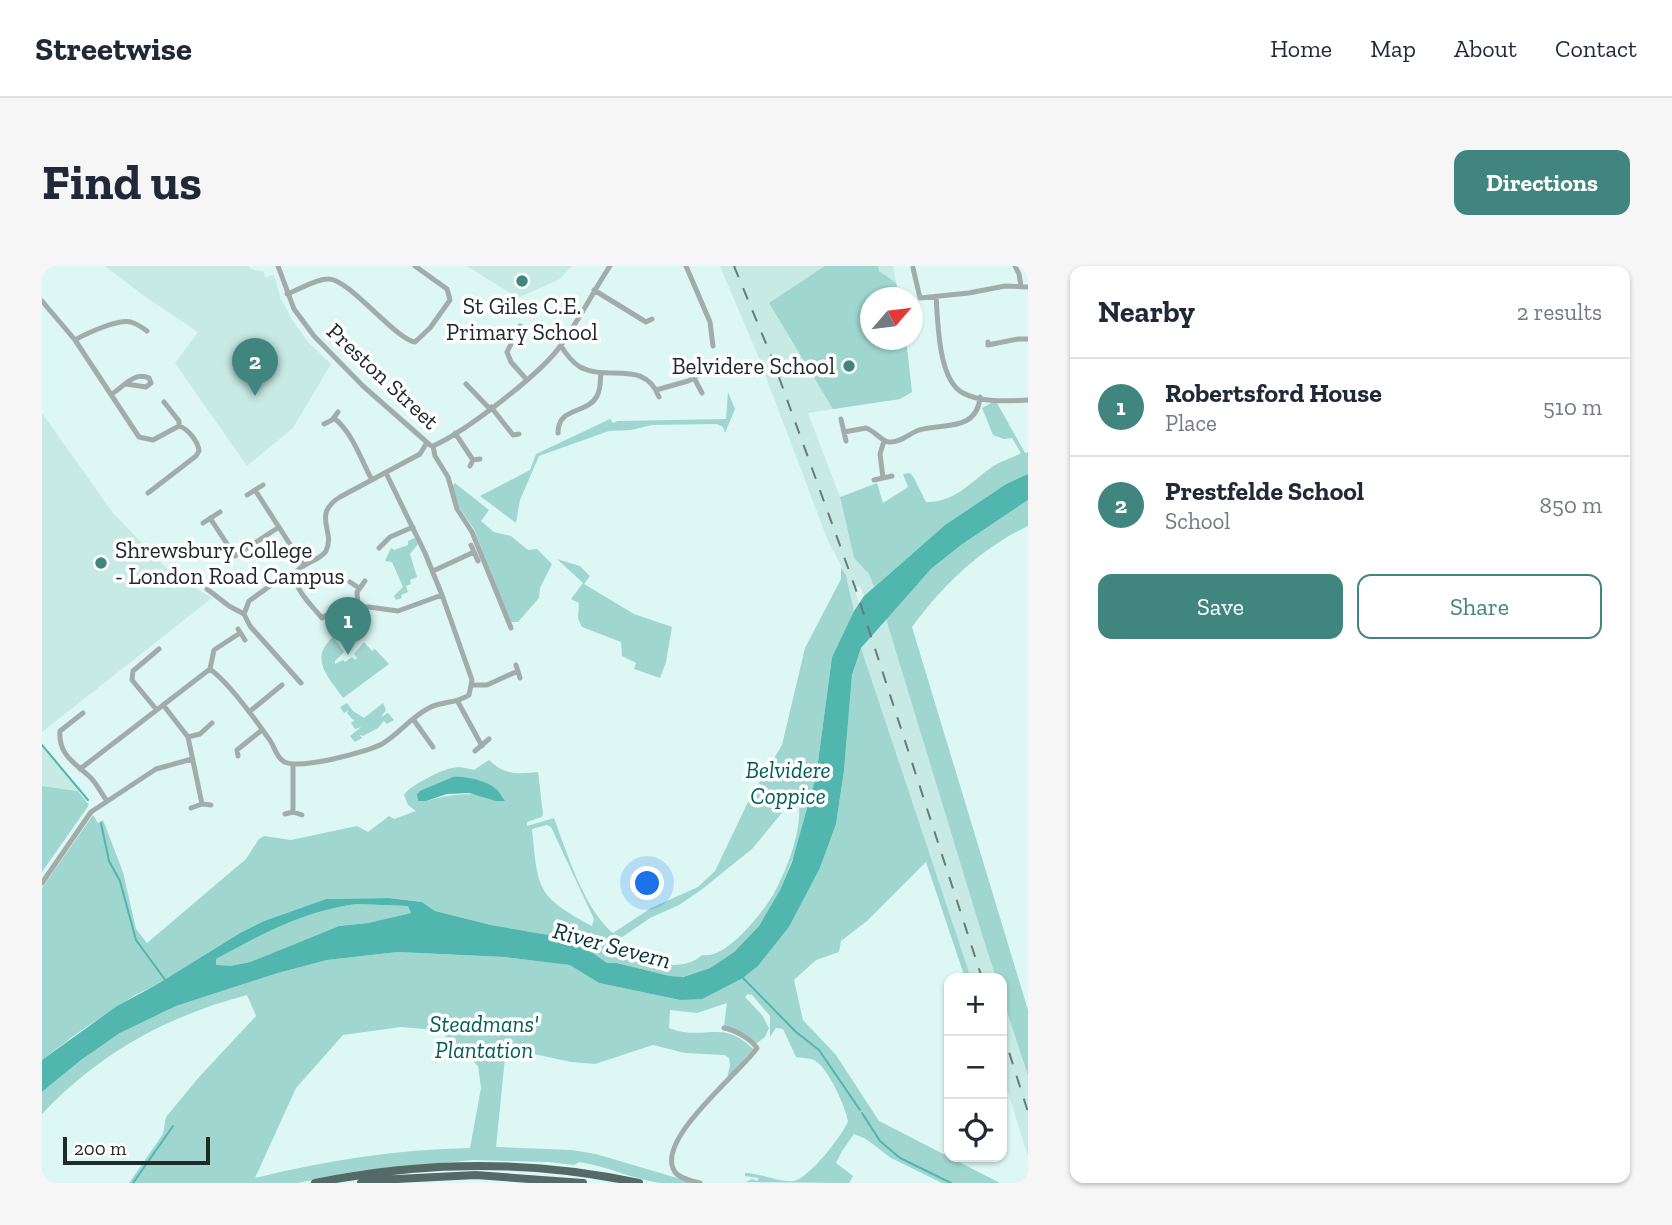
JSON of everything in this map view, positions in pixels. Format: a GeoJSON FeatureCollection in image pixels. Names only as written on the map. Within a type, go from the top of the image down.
{"type":"FeatureCollection","features":[{"type":"Feature","properties":{"kind":"highway"},"geometry":{"type":"LineString","coordinates":[[316,1183],[376,1172],[474,1165],[563,1170],[639,1183]]}},
{"type":"Feature","properties":{"kind":"highway"},"geometry":{"type":"LineString","coordinates":[[361,1183],[476,1175],[583,1183]]}},
{"type":"Feature","properties":{"kind":"street","name":"Preston Street"},"geometry":{"type":"LineString","coordinates":[[278,266],[295,311],[314,336],[363,386],[430,445],[448,477],[457,509],[472,532],[511,628]]}},
{"type":"Feature","properties":{"kind":"street"},"geometry":{"type":"LineString","coordinates":[[287,295],[324,279],[334,280],[379,314],[407,340],[415,342],[430,328],[450,300],[447,289],[415,266]]}},
{"type":"Feature","properties":{"kind":"street"},"geometry":{"type":"LineString","coordinates":[[244,614],[249,601],[281,578],[295,575],[299,569],[324,554],[327,548],[325,517],[330,506],[338,499],[455,433],[527,380],[561,346],[610,266]]}},
{"type":"Feature","properties":{"kind":"street"},"geometry":{"type":"LineString","coordinates":[[686,266],[709,322],[711,341]]}},
{"type":"Feature","properties":{"kind":"street"},"geometry":{"type":"LineString","coordinates":[[1015,266],[1021,286]]}},
{"type":"Feature","properties":{"kind":"street"},"geometry":{"type":"LineString","coordinates":[[916,271],[917,298],[1028,287]]}},
{"type":"Feature","properties":{"kind":"street"},"geometry":{"type":"LineString","coordinates":[[594,290],[648,323]]}},
{"type":"Feature","properties":{"kind":"street"},"geometry":{"type":"LineString","coordinates":[[936,296],[940,344],[950,380],[961,392],[980,397],[1005,401],[1028,400]]}},
{"type":"Feature","properties":{"kind":"street"},"geometry":{"type":"LineString","coordinates":[[42,301],[75,340],[139,437],[153,440],[179,426]]}},
{"type":"Feature","properties":{"kind":"street"},"geometry":{"type":"LineString","coordinates":[[75,340],[121,323],[131,322],[147,331]]}},
{"type":"Feature","properties":{"kind":"street"},"geometry":{"type":"LineString","coordinates":[[520,331],[508,346],[508,357],[527,380]]}},
{"type":"Feature","properties":{"kind":"street"},"geometry":{"type":"LineString","coordinates":[[988,345],[1028,339]]}},
{"type":"Feature","properties":{"kind":"street"},"geometry":{"type":"LineString","coordinates":[[561,346],[576,364],[601,373],[639,375],[649,381],[658,394],[705,372]]}},
{"type":"Feature","properties":{"kind":"street"},"geometry":{"type":"LineString","coordinates":[[555,428],[564,415],[597,397],[601,373]]}},
{"type":"Feature","properties":{"kind":"street"},"geometry":{"type":"LineString","coordinates":[[694,378],[702,393]]}},
{"type":"Feature","properties":{"kind":"street"},"geometry":{"type":"LineString","coordinates":[[112,394],[126,384]]}},
{"type":"Feature","properties":{"kind":"street"},"geometry":{"type":"LineString","coordinates":[[468,388],[514,436]]}},
{"type":"Feature","properties":{"kind":"street"},"geometry":{"type":"LineString","coordinates":[[844,432],[866,428],[884,441],[898,441],[907,431],[952,426],[963,422],[975,414],[980,397]]}},
{"type":"Feature","properties":{"kind":"street"},"geometry":{"type":"LineString","coordinates":[[148,493],[200,451],[199,445],[179,426],[179,421],[164,401]]}},
{"type":"Feature","properties":{"kind":"street"},"geometry":{"type":"LineString","coordinates":[[324,424],[336,415],[372,480]]}},
{"type":"Feature","properties":{"kind":"street"},"geometry":{"type":"LineString","coordinates":[[841,419],[846,441]]}},
{"type":"Feature","properties":{"kind":"street"},"geometry":{"type":"LineString","coordinates":[[455,433],[474,462]]}},
{"type":"Feature","properties":{"kind":"street"},"geometry":{"type":"LineString","coordinates":[[883,478],[880,454],[884,441]]}},
{"type":"Feature","properties":{"kind":"street"},"geometry":{"type":"LineString","coordinates":[[210,669],[249,712],[280,759],[293,765],[334,760],[370,750],[436,705],[458,702],[469,695],[473,685],[442,595],[386,473]]}},
{"type":"Feature","properties":{"kind":"street"},"geometry":{"type":"LineString","coordinates":[[874,480],[892,476]]}},
{"type":"Feature","properties":{"kind":"street"},"geometry":{"type":"LineString","coordinates":[[247,495],[263,485]]}},
{"type":"Feature","properties":{"kind":"street"},"geometry":{"type":"LineString","coordinates":[[255,490],[304,566]]}},
{"type":"Feature","properties":{"kind":"street"},"geometry":{"type":"LineString","coordinates":[[203,523],[220,512]]}},
{"type":"Feature","properties":{"kind":"street"},"geometry":{"type":"LineString","coordinates":[[210,519],[235,556],[279,527]]}},
{"type":"Feature","properties":{"kind":"street"},"geometry":{"type":"LineString","coordinates":[[379,548],[385,541],[413,527]]}},
{"type":"Feature","properties":{"kind":"street"},"geometry":{"type":"LineString","coordinates":[[379,534],[385,541]]}},
{"type":"Feature","properties":{"kind":"street"},"geometry":{"type":"LineString","coordinates":[[471,545],[478,561]]}},
{"type":"Feature","properties":{"kind":"street"},"geometry":{"type":"LineString","coordinates":[[433,571],[474,552]]}},
{"type":"Feature","properties":{"kind":"street"},"geometry":{"type":"LineString","coordinates":[[295,575],[300,589],[322,618],[338,607],[397,611],[442,595]]}},
{"type":"Feature","properties":{"kind":"street"},"geometry":{"type":"LineString","coordinates":[[358,608],[359,588],[365,580]]}},
{"type":"Feature","properties":{"kind":"street"},"geometry":{"type":"LineString","coordinates":[[350,582],[359,588]]}},
{"type":"Feature","properties":{"kind":"street"},"geometry":{"type":"LineString","coordinates":[[217,595],[222,589]]}},
{"type":"Feature","properties":{"kind":"street"},"geometry":{"type":"LineString","coordinates":[[207,590],[244,614],[250,626],[301,683]]}},
{"type":"Feature","properties":{"kind":"street"},"geometry":{"type":"LineString","coordinates":[[80,769],[210,669],[214,650],[239,631],[245,640]]}},
{"type":"Feature","properties":{"kind":"street"},"geometry":{"type":"LineString","coordinates":[[269,648],[276,642]]}},
{"type":"Feature","properties":{"kind":"street"},"geometry":{"type":"LineString","coordinates":[[147,649],[152,655]]}},
{"type":"Feature","properties":{"kind":"street"},"geometry":{"type":"LineString","coordinates":[[156,709],[132,680],[131,675],[159,649]]}},
{"type":"Feature","properties":{"kind":"street"},"geometry":{"type":"LineString","coordinates":[[473,685],[486,685],[517,668],[520,678]]}},
{"type":"Feature","properties":{"kind":"street"},"geometry":{"type":"LineString","coordinates":[[249,712],[282,685]]}},
{"type":"Feature","properties":{"kind":"street"},"geometry":{"type":"LineString","coordinates":[[458,702],[482,747]]}},
{"type":"Feature","properties":{"kind":"street"},"geometry":{"type":"LineString","coordinates":[[164,706],[188,737],[202,804]]}},
{"type":"Feature","properties":{"kind":"street"},"geometry":{"type":"LineString","coordinates":[[71,712],[75,718]]}},
{"type":"Feature","properties":{"kind":"street"},"geometry":{"type":"LineString","coordinates":[[83,713],[60,731],[59,739],[67,757],[92,778],[107,801]]}},
{"type":"Feature","properties":{"kind":"street"},"geometry":{"type":"LineString","coordinates":[[413,719],[433,747]]}},
{"type":"Feature","properties":{"kind":"street"},"geometry":{"type":"LineString","coordinates":[[188,737],[200,734],[212,723]]}},
{"type":"Feature","properties":{"kind":"street"},"geometry":{"type":"LineString","coordinates":[[238,756],[237,750],[262,730]]}},
{"type":"Feature","properties":{"kind":"street"},"geometry":{"type":"LineString","coordinates":[[475,751],[489,739]]}},
{"type":"Feature","properties":{"kind":"street"},"geometry":{"type":"LineString","coordinates":[[42,883],[86,815],[156,769],[192,759]]}},
{"type":"Feature","properties":{"kind":"street"},"geometry":{"type":"LineString","coordinates":[[293,765],[293,812]]}},
{"type":"Feature","properties":{"kind":"street"},"geometry":{"type":"LineString","coordinates":[[191,808],[202,804],[211,805]]}},
{"type":"Feature","properties":{"kind":"street"},"geometry":{"type":"LineString","coordinates":[[285,814],[293,812],[302,815]]}},
{"type":"Feature","properties":{"kind":"street"},"geometry":{"type":"LineString","coordinates":[[700,1183],[675,1173],[671,1161],[673,1150],[699,1111],[757,1048],[732,1030],[724,1028]]}},
{"type":"Feature","properties":{"kind":"shaded area"},"geometry":{"type":"Polygon","coordinates":[[[105,266],[249,266],[264,272],[265,277],[274,275],[281,299],[293,321],[309,343],[331,364],[293,428],[247,466],[175,363],[198,332],[105,266]]]}},
{"type":"Feature","properties":{"kind":"shaded area","name":"St Giles C.E. Primary School"},"geometry":{"type":"Polygon","coordinates":[[[467,266],[572,266],[560,279],[518,298],[467,266]]]}},
{"type":"Feature","properties":{"kind":"shaded area","name":"Belvidere School"},"geometry":{"type":"Polygon","coordinates":[[[720,266],[893,266],[897,287],[860,287],[860,350],[907,350],[912,392],[900,399],[808,413],[840,497],[854,558],[869,574],[874,587],[864,596],[860,586],[854,588],[859,603],[854,611],[846,575],[828,541],[758,356],[720,266]]]}},
{"type":"Feature","properties":{"kind":"shaded area","name":"Shrewsbury College - London Road Campus"},"geometry":{"type":"Polygon","coordinates":[[[42,413],[113,513],[170,572],[212,598],[42,732],[42,413]]]}},
{"type":"Feature","properties":{"kind":"shaded area"},"geometry":{"type":"Polygon","coordinates":[[[886,619],[994,973],[969,973],[861,648],[886,619]]]}},
{"type":"Feature","properties":{"kind":"shaded area"},"geometry":{"type":"Polygon","coordinates":[[[42,745],[50,753],[82,791],[42,786],[42,745]]]}},
{"type":"Feature","properties":{"kind":"shaded area"},"geometry":{"type":"Polygon","coordinates":[[[1007,1011],[1028,1076],[1028,1156],[1007,1090],[1007,1011]]]}},
{"type":"Feature","properties":{"kind":"green space","name":"Belvidere School"},"geometry":{"type":"Polygon","coordinates":[[[825,266],[878,266],[879,271],[896,283],[897,287],[860,287],[860,350],[907,350],[912,392],[900,399],[833,409],[769,303],[825,266]]]}},
{"type":"Feature","properties":{"kind":"green space"},"geometry":{"type":"Polygon","coordinates":[[[728,392],[735,409],[725,433],[723,427],[717,424],[652,425],[609,431],[539,456],[520,500],[516,523],[480,496],[530,470],[536,454],[610,419],[613,423],[726,419],[728,392]]]}},
{"type":"Feature","properties":{"kind":"green space"},"geometry":{"type":"Polygon","coordinates":[[[997,403],[1025,453],[1028,452],[1028,474],[1006,484],[945,525],[874,587],[869,574],[854,558],[840,497],[877,483],[883,503],[908,487],[903,474],[910,473],[926,502],[946,499],[964,489],[995,465],[1021,453],[1012,438],[1004,439],[993,435],[982,408],[997,403]]]}},
{"type":"Feature","properties":{"kind":"green space"},"geometry":{"type":"Polygon","coordinates":[[[455,483],[489,510],[481,521],[494,532],[511,536],[528,550],[537,549],[552,564],[540,588],[539,598],[518,622],[510,622],[474,529],[459,507],[452,487],[455,483]]]}},
{"type":"Feature","properties":{"kind":"green space"},"geometry":{"type":"Polygon","coordinates":[[[1028,500],[1028,526],[994,545],[964,569],[936,597],[912,627],[1028,1010],[1028,1076],[1007,1011],[1007,973],[994,973],[886,619],[931,569],[961,545],[1028,500]]]}},
{"type":"Feature","properties":{"kind":"green space"},"geometry":{"type":"Polygon","coordinates":[[[415,538],[418,544],[410,554],[417,577],[410,580],[411,584],[406,586],[408,592],[396,600],[394,596],[403,587],[392,562],[385,561],[391,548],[394,550],[408,545],[408,541],[415,538]]]}},
{"type":"Feature","properties":{"kind":"green space"},"geometry":{"type":"Polygon","coordinates":[[[557,559],[580,566],[590,576],[584,584],[634,614],[672,627],[666,662],[660,678],[634,669],[636,663],[622,656],[621,642],[582,627],[578,619],[579,603],[571,599],[583,583],[557,559]]]}},
{"type":"Feature","properties":{"kind":"green space","name":"Belvidere Coppice"},"geometry":{"type":"Polygon","coordinates":[[[841,567],[846,575],[854,611],[832,657],[816,777],[799,843],[780,890],[759,926],[734,952],[710,968],[682,977],[670,976],[618,963],[607,963],[560,937],[491,925],[435,911],[422,902],[389,898],[326,899],[264,921],[240,933],[135,995],[42,1060],[42,888],[93,815],[98,823],[103,820],[123,872],[136,929],[147,943],[246,859],[264,836],[291,840],[357,826],[368,832],[389,816],[394,819],[416,811],[408,805],[404,795],[418,783],[452,768],[474,770],[489,760],[511,772],[538,772],[543,814],[542,817],[527,822],[527,826],[554,818],[585,895],[593,910],[613,933],[651,908],[698,887],[715,871],[749,800],[782,745],[805,648],[841,579],[841,567]],[[460,777],[426,801],[463,794],[501,796],[488,785],[460,777]],[[799,807],[785,809],[752,849],[679,905],[650,918],[621,938],[621,943],[637,951],[638,959],[679,965],[702,955],[711,955],[732,943],[768,903],[787,864],[798,829],[799,807]],[[547,825],[532,829],[536,865],[543,889],[560,907],[592,926],[594,919],[551,827],[547,825]]]}},
{"type":"Feature","properties":{"kind":"green space"},"geometry":{"type":"Polygon","coordinates":[[[333,637],[344,652],[335,664],[352,657],[355,660],[357,658],[354,654],[364,642],[389,664],[343,698],[327,675],[321,660],[326,645],[333,637]]]}},
{"type":"Feature","properties":{"kind":"green space","name":"Steadmans' Plantation"},"geometry":{"type":"Polygon","coordinates":[[[861,648],[969,973],[963,973],[926,862],[867,921],[841,941],[839,952],[816,960],[794,980],[803,1020],[836,1055],[879,1121],[944,1154],[944,1162],[959,1162],[1000,1183],[942,1183],[891,1158],[866,1139],[854,1134],[836,1163],[853,1176],[849,1183],[746,1182],[752,1179],[757,1181],[759,1178],[745,1176],[745,1173],[788,1181],[800,1178],[825,1155],[848,1121],[840,1097],[825,1070],[814,1060],[796,1057],[783,1029],[776,1028],[770,1037],[770,1016],[752,995],[748,994],[745,997],[762,1015],[769,1028],[765,1037],[757,1043],[724,1026],[727,1003],[697,1013],[670,1010],[669,1028],[693,1033],[722,1032],[742,1040],[753,1049],[727,1078],[730,1065],[729,1058],[724,1055],[685,1053],[653,1045],[595,1064],[571,1062],[506,1048],[496,1147],[572,1150],[596,1154],[694,1183],[660,1183],[579,1162],[574,1165],[473,1160],[358,1171],[297,1183],[129,1183],[163,1134],[166,1117],[256,1016],[247,995],[189,1014],[136,1040],[86,1073],[42,1114],[42,1092],[120,1033],[176,1006],[327,960],[398,952],[504,957],[571,965],[599,983],[680,1000],[743,978],[758,966],[789,927],[820,868],[836,824],[844,771],[852,675],[861,648]],[[401,1027],[343,1035],[296,1088],[255,1178],[361,1157],[470,1148],[481,1088],[478,1066],[453,1041],[436,1030],[401,1027]]]}},
{"type":"Feature","properties":{"kind":"green space"},"geometry":{"type":"Polygon","coordinates":[[[347,703],[364,718],[383,703],[386,710],[381,717],[388,713],[394,720],[387,724],[384,721],[378,728],[360,735],[362,738],[355,742],[350,736],[361,727],[355,729],[351,723],[355,720],[347,713],[349,710],[344,713],[340,707],[347,703]]]}},
{"type":"Feature","properties":{"kind":"green space"},"geometry":{"type":"Polygon","coordinates":[[[42,786],[78,791],[89,805],[42,872],[42,786]]]}},
{"type":"Feature","properties":{"kind":"green space"},"geometry":{"type":"Polygon","coordinates":[[[356,904],[409,906],[411,913],[368,923],[339,926],[250,962],[216,966],[216,959],[284,925],[319,912],[356,904]]]}},
{"type":"Feature","properties":{"kind":"water"},"geometry":{"type":"Polygon","coordinates":[[[1028,474],[1028,500],[961,545],[931,569],[861,648],[852,675],[844,771],[836,824],[820,868],[789,927],[758,966],[743,978],[702,999],[680,1000],[599,983],[570,965],[504,957],[398,952],[327,960],[176,1006],[120,1033],[42,1092],[42,1060],[117,1006],[240,933],[264,921],[326,899],[389,898],[422,902],[435,911],[491,925],[560,937],[607,963],[670,976],[683,977],[710,968],[734,952],[759,926],[780,890],[792,862],[816,777],[832,657],[854,611],[864,596],[945,525],[1006,484],[1028,474]],[[356,904],[319,912],[250,941],[216,959],[216,965],[230,966],[250,962],[339,926],[368,923],[411,913],[408,906],[356,904]]]}},
{"type":"Feature","properties":{"kind":"water"},"geometry":{"type":"Polygon","coordinates":[[[453,777],[470,778],[489,784],[505,801],[469,793],[447,794],[418,801],[417,794],[420,791],[453,777]]]}},
{"type":"Feature","properties":{"kind":"waterway"},"geometry":{"type":"LineString","coordinates":[[42,745],[88,800]]}},
{"type":"Feature","properties":{"kind":"waterway"},"geometry":{"type":"LineString","coordinates":[[101,823],[109,861],[120,881],[136,940],[166,981]]}},
{"type":"Feature","properties":{"kind":"waterway"},"geometry":{"type":"LineString","coordinates":[[743,978],[796,1032],[819,1050],[860,1110]]}},
{"type":"Feature","properties":{"kind":"waterway"},"geometry":{"type":"LineString","coordinates":[[862,1113],[880,1141],[900,1158],[951,1183]]}},
{"type":"Feature","properties":{"kind":"waterway"},"geometry":{"type":"LineString","coordinates":[[133,1183],[173,1126]]}},
{"type":"Feature","properties":{"kind":"railway"},"geometry":{"type":"LineString","coordinates":[[734,266],[772,358],[855,587],[980,973]]}},
{"type":"Feature","properties":{"kind":"railway"},"geometry":{"type":"LineString","coordinates":[[1004,1036],[1028,1112]]}},
{"type":"Feature","properties":{"kind":"place","name":"St Giles C.E. Primary School"},"geometry":{"type":"Point","coordinates":[522,281]}},
{"type":"Feature","properties":{"kind":"place","name":"Belvidere School"},"geometry":{"type":"Point","coordinates":[849,366]}},
{"type":"Feature","properties":{"kind":"place","name":"Prestfelde School"},"geometry":{"type":"Point","coordinates":[255,396]}},
{"type":"Feature","properties":{"kind":"place","name":"Shrewsbury College - London Road Campus"},"geometry":{"type":"Point","coordinates":[101,563]}},
{"type":"Feature","properties":{"kind":"place","name":"Robertsford House"},"geometry":{"type":"Point","coordinates":[348,655]}},
{"type":"Feature","properties":{"kind":"water label","name":"River Severn"},"geometry":{"type":"Point","coordinates":[612,945]}}]}
